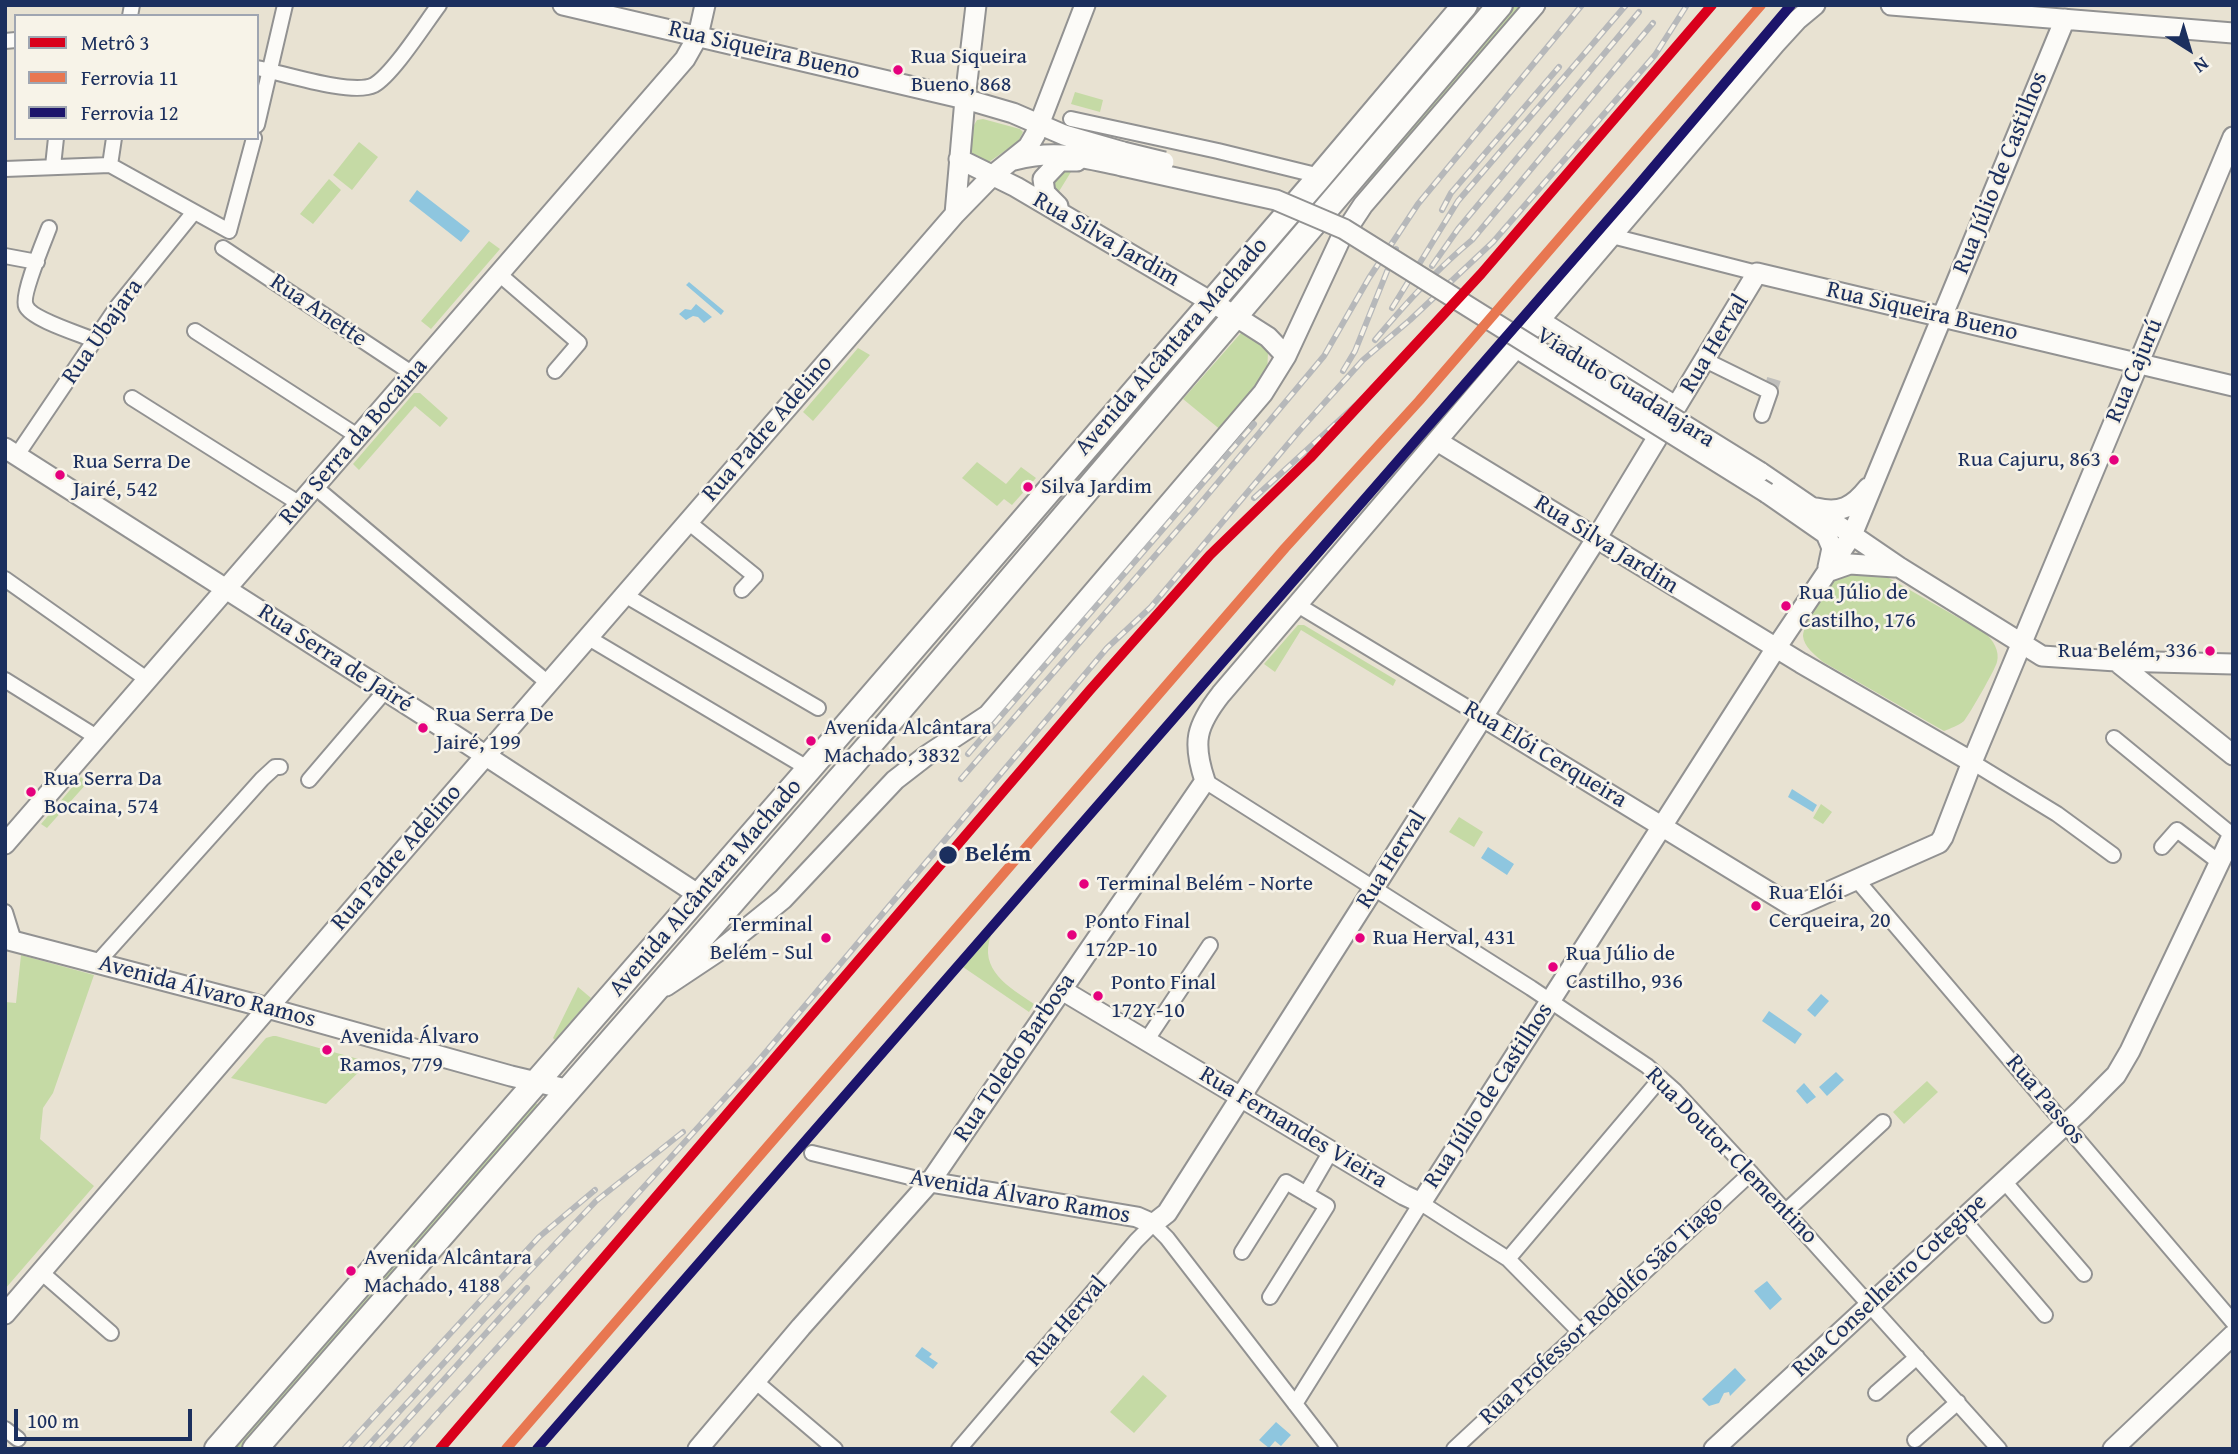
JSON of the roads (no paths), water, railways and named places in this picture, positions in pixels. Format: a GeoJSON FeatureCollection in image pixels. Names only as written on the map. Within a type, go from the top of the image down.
{"type":"FeatureCollection","features":[{"type":"Feature","properties":{"kind":"highway","name":"Avenida Alcântara Machado"},"geometry":{"type":"LineString","coordinates":[[217,1449],[809,769],[1465,5]]}},
{"type":"Feature","properties":{"kind":"highway","name":"Avenida Alcântara Machado"},"geometry":{"type":"LineString","coordinates":[[255,1449],[885,727],[1500,5]]}},
{"type":"Feature","properties":{"kind":"street"},"geometry":{"type":"LineString","coordinates":[[259,109],[264,69],[285,5]]}},
{"type":"Feature","properties":{"kind":"street"},"geometry":{"type":"LineString","coordinates":[[264,69],[326,84],[366,88],[376,84],[390,69],[439,5]]}},
{"type":"Feature","properties":{"kind":"street","name":"Rua Siqueira Bueno"},"geometry":{"type":"LineString","coordinates":[[563,5],[965,99],[1013,113]]}},
{"type":"Feature","properties":{"kind":"street","name":"Rua Serra da Bocaina"},"geometry":{"type":"LineString","coordinates":[[5,844],[685,59],[698,36],[705,5]]}},
{"type":"Feature","properties":{"kind":"street"},"geometry":{"type":"LineString","coordinates":[[955,214],[976,5]]}},
{"type":"Feature","properties":{"kind":"street"},"geometry":{"type":"LineString","coordinates":[[1013,160],[1031,142],[1085,5]]}},
{"type":"Feature","properties":{"kind":"street","name":"Avenida Alcântara Machado"},"geometry":{"type":"LineString","coordinates":[[645,1000],[709,958],[756,922],[796,886],[895,780],[988,715],[1247,414],[1286,356],[1340,240],[1363,205],[1535,5]]}},
{"type":"Feature","properties":{"kind":"street"},"geometry":{"type":"LineString","coordinates":[[1205,781],[1199,764],[1196,741],[1203,719],[1221,694],[1776,44],[1797,20],[1815,5]]}},
{"type":"Feature","properties":{"kind":"street"},"geometry":{"type":"LineString","coordinates":[[1892,5],[2067,12],[2233,33]]}},
{"type":"Feature","properties":{"kind":"street","name":"Rua Júlio de Castilhos"},"geometry":{"type":"LineString","coordinates":[[1295,1404],[1776,648],[1852,535],[2067,12]]}},
{"type":"Feature","properties":{"kind":"street"},"geometry":{"type":"LineString","coordinates":[[1013,113],[1033,105],[1051,90]]}},
{"type":"Feature","properties":{"kind":"street","name":"Viaduto Guadalajara"},"geometry":{"type":"LineString","coordinates":[[1013,113],[1123,159],[1276,200],[1344,229],[1807,512],[1852,535],[2035,652],[2051,658],[2233,664]]}},
{"type":"Feature","properties":{"kind":"street"},"geometry":{"type":"LineString","coordinates":[[1071,119],[1320,176]]}},
{"type":"Feature","properties":{"kind":"street","name":"Rua Cajurú"},"geometry":{"type":"LineString","coordinates":[[1856,879],[1939,843],[2233,137]]}},
{"type":"Feature","properties":{"kind":"street"},"geometry":{"type":"LineString","coordinates":[[53,166],[56,140]]}},
{"type":"Feature","properties":{"kind":"street"},"geometry":{"type":"LineString","coordinates":[[110,165],[114,140]]}},
{"type":"Feature","properties":{"kind":"street"},"geometry":{"type":"LineString","coordinates":[[5,169],[110,165],[229,231],[253,140]]}},
{"type":"Feature","properties":{"kind":"street","name":"Viaduto Guadalajara"},"geometry":{"type":"LineString","coordinates":[[1013,160],[1064,153],[1086,158],[1123,159]]}},
{"type":"Feature","properties":{"kind":"street"},"geometry":{"type":"LineString","coordinates":[[1069,219],[1066,210],[1055,204],[1045,193],[1043,179],[1060,161],[1081,162],[1086,158]]}},
{"type":"Feature","properties":{"kind":"street","name":"Rua Silva Jardim"},"geometry":{"type":"LineString","coordinates":[[959,159],[993,174],[1235,316],[1268,337],[1286,356]]}},
{"type":"Feature","properties":{"kind":"street","name":"Rua Padre Adelino"},"geometry":{"type":"LineString","coordinates":[[5,1314],[623,594],[955,214],[993,174],[1013,160]]}},
{"type":"Feature","properties":{"kind":"street","name":"Rua Ubajara"},"geometry":{"type":"LineString","coordinates":[[11,451],[117,307],[194,212]]}},
{"type":"Feature","properties":{"kind":"street"},"geometry":{"type":"LineString","coordinates":[[49,228],[24,302],[28,310],[40,318],[94,340]]}},
{"type":"Feature","properties":{"kind":"street","name":"Rua Siqueira Bueno"},"geometry":{"type":"LineString","coordinates":[[1612,236],[2233,386]]}},
{"type":"Feature","properties":{"kind":"street","name":"Rua Anette"},"geometry":{"type":"LineString","coordinates":[[223,248],[413,374]]}},
{"type":"Feature","properties":{"kind":"street"},"geometry":{"type":"LineString","coordinates":[[5,256],[37,262]]}},
{"type":"Feature","properties":{"kind":"street","name":"Rua Herval"},"geometry":{"type":"LineString","coordinates":[[959,1449],[1136,1241],[1167,1213],[1596,539],[1758,273]]}},
{"type":"Feature","properties":{"kind":"street"},"geometry":{"type":"LineString","coordinates":[[499,274],[579,343],[555,370]]}},
{"type":"Feature","properties":{"kind":"street"},"geometry":{"type":"LineString","coordinates":[[1542,319],[1678,405]]}},
{"type":"Feature","properties":{"kind":"street"},"geometry":{"type":"LineString","coordinates":[[195,331],[359,437]]}},
{"type":"Feature","properties":{"kind":"street"},"geometry":{"type":"LineString","coordinates":[[1515,350],[1657,438]]}},
{"type":"Feature","properties":{"kind":"street"},"geometry":{"type":"LineString","coordinates":[[1705,360],[1769,392],[1762,415]]}},
{"type":"Feature","properties":{"kind":"street"},"geometry":{"type":"LineString","coordinates":[[132,398],[300,504]]}},
{"type":"Feature","properties":{"kind":"street","name":"Rua Silva Jardim"},"geometry":{"type":"LineString","coordinates":[[1437,441],[1776,648],[1972,762]]}},
{"type":"Feature","properties":{"kind":"street","name":"Rua Serra de Jairé"},"geometry":{"type":"LineString","coordinates":[[11,451],[699,895]]}},
{"type":"Feature","properties":{"kind":"street"},"geometry":{"type":"LineString","coordinates":[[1807,512],[1839,511],[1848,507],[1858,500],[1875,480]]}},
{"type":"Feature","properties":{"kind":"street"},"geometry":{"type":"LineString","coordinates":[[315,487],[548,683]]}},
{"type":"Feature","properties":{"kind":"street","name":"Viaduto Guadalajara"},"geometry":{"type":"LineString","coordinates":[[1807,512],[1828,537],[1832,548],[1827,572]]}},
{"type":"Feature","properties":{"kind":"street"},"geometry":{"type":"LineString","coordinates":[[687,521],[755,576],[742,590]]}},
{"type":"Feature","properties":{"kind":"street"},"geometry":{"type":"LineString","coordinates":[[1827,572],[1850,564],[1899,567]]}},
{"type":"Feature","properties":{"kind":"street"},"geometry":{"type":"LineString","coordinates":[[5,579],[148,680]]}},
{"type":"Feature","properties":{"kind":"street"},"geometry":{"type":"LineString","coordinates":[[623,594],[818,708]]}},
{"type":"Feature","properties":{"kind":"street","name":"Rua Elói Cerqueira"},"geometry":{"type":"LineString","coordinates":[[1296,604],[1794,906],[1856,879]]}},
{"type":"Feature","properties":{"kind":"street"},"geometry":{"type":"LineString","coordinates":[[587,637],[809,769]]}},
{"type":"Feature","properties":{"kind":"street"},"geometry":{"type":"LineString","coordinates":[[2116,661],[2233,755]]}},
{"type":"Feature","properties":{"kind":"street"},"geometry":{"type":"LineString","coordinates":[[2155,692],[2155,673],[2167,662]]}},
{"type":"Feature","properties":{"kind":"street"},"geometry":{"type":"LineString","coordinates":[[5,680],[98,738]]}},
{"type":"Feature","properties":{"kind":"street"},"geometry":{"type":"LineString","coordinates":[[309,780],[385,691]]}},
{"type":"Feature","properties":{"kind":"street"},"geometry":{"type":"LineString","coordinates":[[2114,738],[2233,835]]}},
{"type":"Feature","properties":{"kind":"street"},"geometry":{"type":"LineString","coordinates":[[1972,762],[2057,814],[2113,855]]}},
{"type":"Feature","properties":{"kind":"street"},"geometry":{"type":"LineString","coordinates":[[98,962],[262,779],[275,767],[280,767]]}},
{"type":"Feature","properties":{"kind":"street","name":"Rua Doutor Clementino"},"geometry":{"type":"LineString","coordinates":[[1205,781],[1550,1001],[1661,1078],[1786,1211],[1999,1449]]}},
{"type":"Feature","properties":{"kind":"street","name":"Rua Toledo Barbosa"},"geometry":{"type":"LineString","coordinates":[[698,1449],[930,1182],[1205,781]]}},
{"type":"Feature","properties":{"kind":"street"},"geometry":{"type":"LineString","coordinates":[[2162,847],[2177,830],[2219,862]]}},
{"type":"Feature","properties":{"kind":"street","name":"Rua Conselheiro Cotegipe"},"geometry":{"type":"LineString","coordinates":[[1714,1449],[2066,1124],[2116,1074],[2130,1051],[2233,835]]}},
{"type":"Feature","properties":{"kind":"street","name":"Rua Passos"},"geometry":{"type":"LineString","coordinates":[[1856,879],[2233,1321]]}},
{"type":"Feature","properties":{"kind":"street"},"geometry":{"type":"LineString","coordinates":[[5,912],[9,940]]}},
{"type":"Feature","properties":{"kind":"street","name":"Avenida Álvaro Ramos"},"geometry":{"type":"LineString","coordinates":[[9,940],[570,1090]]}},
{"type":"Feature","properties":{"kind":"street"},"geometry":{"type":"LineString","coordinates":[[1146,1041],[1210,945]]}},
{"type":"Feature","properties":{"kind":"street","name":"Rua Fernandes Vieira"},"geometry":{"type":"LineString","coordinates":[[1062,990],[1421,1203],[1508,1259],[1579,1331]]}},
{"type":"Feature","properties":{"kind":"street"},"geometry":{"type":"LineString","coordinates":[[1508,1259],[1661,1078]]}},
{"type":"Feature","properties":{"kind":"street"},"geometry":{"type":"LineString","coordinates":[[1786,1211],[1883,1122]]}},
{"type":"Feature","properties":{"kind":"street"},"geometry":{"type":"LineString","coordinates":[[1306,1194],[1331,1151]]}},
{"type":"Feature","properties":{"kind":"street","name":"Avenida Álvaro Ramos"},"geometry":{"type":"LineString","coordinates":[[812,1153],[930,1182],[1137,1217],[1153,1224],[1167,1238],[1325,1447]]}},
{"type":"Feature","properties":{"kind":"street","name":"Rua Professor Rodolfo São Tiago"},"geometry":{"type":"LineString","coordinates":[[1454,1449],[1751,1173]]}},
{"type":"Feature","properties":{"kind":"street"},"geometry":{"type":"LineString","coordinates":[[2004,1181],[2084,1274]]}},
{"type":"Feature","properties":{"kind":"street"},"geometry":{"type":"LineString","coordinates":[[1242,1252],[1285,1183],[1288,1182],[1326,1205],[1327,1208],[1270,1297]]}},
{"type":"Feature","properties":{"kind":"street"},"geometry":{"type":"LineString","coordinates":[[1963,1219],[2045,1315]]}},
{"type":"Feature","properties":{"kind":"street"},"geometry":{"type":"LineString","coordinates":[[41,1272],[111,1333]]}},
{"type":"Feature","properties":{"kind":"street"},"geometry":{"type":"LineString","coordinates":[[2113,1449],[2233,1335]]}},
{"type":"Feature","properties":{"kind":"street"},"geometry":{"type":"LineString","coordinates":[[1875,1393],[1917,1357]]}},
{"type":"Feature","properties":{"kind":"street"},"geometry":{"type":"LineString","coordinates":[[755,1381],[835,1449]]}},
{"type":"Feature","properties":{"kind":"street"},"geometry":{"type":"LineString","coordinates":[[1915,1440],[1958,1402]]}},
{"type":"Feature","properties":{"kind":"street"},"geometry":{"type":"LineString","coordinates":[[5,1429],[18,1439]]}},
{"type":"Feature","properties":{"kind":"water"},"geometry":{"type":"Polygon","coordinates":[[[417,190],[470,231],[461,242],[409,201],[417,190]]]}},
{"type":"Feature","properties":{"kind":"water"},"geometry":{"type":"Polygon","coordinates":[[[689,282],[724,311],[721,315],[686,285],[689,282]]]}},
{"type":"Feature","properties":{"kind":"water"},"geometry":{"type":"Polygon","coordinates":[[[696,304],[712,317],[704,323],[698,317],[693,316],[686,320],[679,314],[685,309],[691,310],[696,304]]]}},
{"type":"Feature","properties":{"kind":"water"},"geometry":{"type":"Polygon","coordinates":[[[1792,789],[1817,805],[1813,812],[1788,797],[1792,789]]]}},
{"type":"Feature","properties":{"kind":"water"},"geometry":{"type":"Polygon","coordinates":[[[1488,847],[1514,864],[1507,875],[1481,858],[1488,847]]]}},
{"type":"Feature","properties":{"kind":"water"},"geometry":{"type":"Polygon","coordinates":[[[1821,994],[1829,1001],[1815,1017],[1807,1010],[1821,994]]]}},
{"type":"Feature","properties":{"kind":"water"},"geometry":{"type":"Polygon","coordinates":[[[1769,1011],[1802,1034],[1795,1044],[1762,1021],[1769,1011]]]}},
{"type":"Feature","properties":{"kind":"water"},"geometry":{"type":"Polygon","coordinates":[[[1836,1072],[1844,1080],[1827,1096],[1819,1087],[1836,1072]]]}},
{"type":"Feature","properties":{"kind":"water"},"geometry":{"type":"Polygon","coordinates":[[[1804,1083],[1816,1097],[1807,1104],[1796,1091],[1804,1083]]]}},
{"type":"Feature","properties":{"kind":"water"},"geometry":{"type":"Polygon","coordinates":[[[1767,1281],[1782,1299],[1770,1310],[1754,1291],[1767,1281]]]}},
{"type":"Feature","properties":{"kind":"water"},"geometry":{"type":"Polygon","coordinates":[[[922,1347],[932,1354],[929,1357],[938,1363],[933,1369],[915,1356],[922,1347]]]}},
{"type":"Feature","properties":{"kind":"water"},"geometry":{"type":"Polygon","coordinates":[[[1735,1368],[1746,1380],[1730,1396],[1729,1392],[1724,1393],[1719,1403],[1709,1406],[1702,1399],[1735,1368]]]}},
{"type":"Feature","properties":{"kind":"water"},"geometry":{"type":"Polygon","coordinates":[[[1276,1422],[1291,1435],[1281,1446],[1275,1441],[1269,1448],[1259,1440],[1276,1422]]]}},
{"type":"Feature","properties":{"kind":"tunnel"},"geometry":{"type":"LineString","coordinates":[[1770,392],[1774,379]]}},
{"type":"Feature","properties":{"kind":"railway"},"geometry":{"type":"LineString","coordinates":[[961,779],[1194,511],[1324,356],[1369,278],[1418,204],[1582,5]]}},
{"type":"Feature","properties":{"kind":"railway"},"geometry":{"type":"LineString","coordinates":[[1392,308],[1458,201],[1626,5]]}},
{"type":"Feature","properties":{"kind":"railway"},"geometry":{"type":"LineString","coordinates":[[405,1449],[754,1066],[1107,648],[1151,607],[1299,431],[1363,360],[1493,242],[1655,55],[1687,5]]}},
{"type":"Feature","properties":{"kind":"railway"},"geometry":{"type":"LineString","coordinates":[[1432,266],[1458,229],[1639,12]]}},
{"type":"Feature","properties":{"kind":"railway"},"geometry":{"type":"LineString","coordinates":[[1375,340],[1421,288],[1472,240],[1653,23]]}},
{"type":"Feature","properties":{"kind":"railway"},"geometry":{"type":"LineString","coordinates":[[1442,210],[1451,193],[1559,67]]}},
{"type":"Feature","properties":{"kind":"railway"},"geometry":{"type":"LineString","coordinates":[[1343,371],[1355,351],[1396,249]]}},
{"type":"Feature","properties":{"kind":"railway"},"geometry":{"type":"LineString","coordinates":[[1254,498],[1378,385]]}},
{"type":"Feature","properties":{"kind":"railway"},"geometry":{"type":"LineString","coordinates":[[968,754],[1254,424]]}},
{"type":"Feature","properties":{"kind":"railway"},"geometry":{"type":"LineString","coordinates":[[365,1449],[596,1201],[683,1132]]}},
{"type":"Feature","properties":{"kind":"railway"},"geometry":{"type":"LineString","coordinates":[[344,1449],[539,1237],[595,1190]]}},
{"type":"Feature","properties":{"kind":"railway"},"geometry":{"type":"LineString","coordinates":[[381,1449],[527,1288]]}},
{"type":"Feature","properties":{"kind":"metro line","name":"3"},"geometry":{"type":"LineString","coordinates":[[440,1449],[1090,690],[1210,555],[1310,458],[1481,274],[1712,5]]}},
{"type":"Feature","properties":{"kind":"rail line","name":"11"},"geometry":{"type":"LineString","coordinates":[[506,1449],[1285,548],[1419,401],[1761,5]]}},
{"type":"Feature","properties":{"kind":"rail line","name":"12"},"geometry":{"type":"LineString","coordinates":[[537,1449],[1634,190],[1791,5]]}},
{"type":"Feature","properties":{"kind":"place","name":"Rua Siqueira Bueno, 868"},"geometry":{"type":"Point","coordinates":[898,70]}},
{"type":"Feature","properties":{"kind":"place","name":"Rua Cajuru, 863"},"geometry":{"type":"Point","coordinates":[2114,460]}},
{"type":"Feature","properties":{"kind":"place","name":"Rua Serra De Jairé, 542"},"geometry":{"type":"Point","coordinates":[60,475]}},
{"type":"Feature","properties":{"kind":"place","name":"Silva Jardim"},"geometry":{"type":"Point","coordinates":[1028,487]}},
{"type":"Feature","properties":{"kind":"place","name":"Rua Júlio de Castilho, 176"},"geometry":{"type":"Point","coordinates":[1786,606]}},
{"type":"Feature","properties":{"kind":"place","name":"Rua Belém, 336"},"geometry":{"type":"Point","coordinates":[2210,651]}},
{"type":"Feature","properties":{"kind":"place","name":"Rua Serra De Jairé, 199"},"geometry":{"type":"Point","coordinates":[423,728]}},
{"type":"Feature","properties":{"kind":"place","name":"Avenida Alcântara Machado, 3832"},"geometry":{"type":"Point","coordinates":[811,741]}},
{"type":"Feature","properties":{"kind":"place","name":"Rua Serra Da Bocaina, 574"},"geometry":{"type":"Point","coordinates":[31,792]}},
{"type":"Feature","properties":{"kind":"place","name":"Belém"},"geometry":{"type":"Point","coordinates":[948,855]}},
{"type":"Feature","properties":{"kind":"place","name":"Terminal Belém - Norte"},"geometry":{"type":"Point","coordinates":[1084,884]}},
{"type":"Feature","properties":{"kind":"place","name":"Rua Elói Cerqueira, 20"},"geometry":{"type":"Point","coordinates":[1756,906]}},
{"type":"Feature","properties":{"kind":"place","name":"Ponto Final 172P-10"},"geometry":{"type":"Point","coordinates":[1072,935]}},
{"type":"Feature","properties":{"kind":"place","name":"Terminal Belém - Sul"},"geometry":{"type":"Point","coordinates":[826,938]}},
{"type":"Feature","properties":{"kind":"place","name":"Rua Herval, 431"},"geometry":{"type":"Point","coordinates":[1360,938]}},
{"type":"Feature","properties":{"kind":"place","name":"Rua Júlio de Castilho, 936"},"geometry":{"type":"Point","coordinates":[1553,967]}},
{"type":"Feature","properties":{"kind":"place","name":"Ponto Final 172Y-10"},"geometry":{"type":"Point","coordinates":[1098,996]}},
{"type":"Feature","properties":{"kind":"place","name":"Avenida Álvaro Ramos, 779"},"geometry":{"type":"Point","coordinates":[327,1050]}},
{"type":"Feature","properties":{"kind":"place","name":"Avenida Alcântara Machado, 4188"},"geometry":{"type":"Point","coordinates":[351,1271]}}]}
